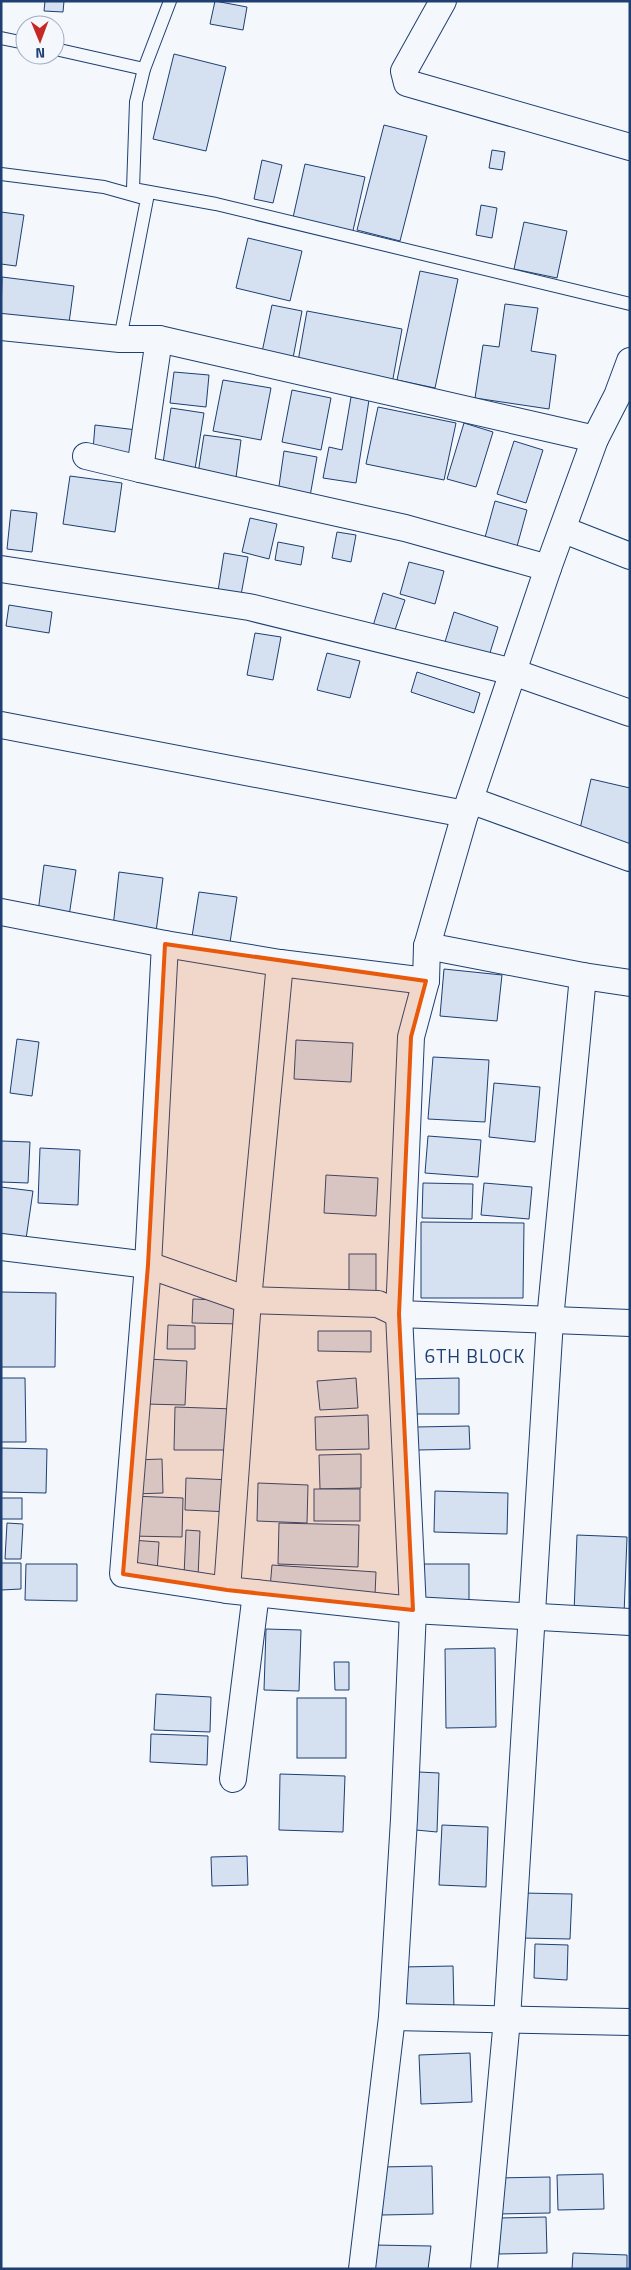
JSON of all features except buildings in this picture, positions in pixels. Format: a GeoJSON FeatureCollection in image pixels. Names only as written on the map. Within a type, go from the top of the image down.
{"type":"FeatureCollection","features":[{"type":"Feature","properties":{"kind":"street"},"geometry":{"type":"LineString","coordinates":[[443,1],[404,71],[407,84],[630,148]]}},
{"type":"Feature","properties":{"kind":"street"},"geometry":{"type":"LineString","coordinates":[[1,327],[120,339],[159,339],[595,439]]}},
{"type":"Feature","properties":{"kind":"street"},"geometry":{"type":"LineString","coordinates":[[140,468],[159,339]]}},
{"type":"Feature","properties":{"kind":"street"},"geometry":{"type":"LineString","coordinates":[[362,2269],[392,2017],[404,1819],[413,1610],[399,1314],[411,1037],[426,981],[427,946],[467,807],[548,568],[564,530],[595,439],[623,398],[630,361]]}},
{"type":"Feature","properties":{"kind":"street"},"geometry":{"type":"LineString","coordinates":[[86,456],[405,528],[548,568]]}},
{"type":"Feature","properties":{"kind":"street"},"geometry":{"type":"LineString","coordinates":[[564,530],[630,556]]}},
{"type":"Feature","properties":{"kind":"street"},"geometry":{"type":"LineString","coordinates":[[1,569],[249,607],[513,672],[630,713]]}},
{"type":"Feature","properties":{"kind":"street"},"geometry":{"type":"LineString","coordinates":[[1,725],[467,807],[630,858]]}},
{"type":"Feature","properties":{"kind":"street"},"geometry":{"type":"LineString","coordinates":[[1,912],[165,944],[280,963],[426,981]]}},
{"type":"Feature","properties":{"kind":"street"},"geometry":{"type":"LineString","coordinates":[[165,944],[148,1265],[123,1574],[227,1590],[413,1610],[630,1622]]}},
{"type":"Feature","properties":{"kind":"street"},"geometry":{"type":"LineString","coordinates":[[427,946],[583,976],[630,983]]}},
{"type":"Feature","properties":{"kind":"street"},"geometry":{"type":"LineString","coordinates":[[227,1590],[248,1300],[280,963]]}},
{"type":"Feature","properties":{"kind":"street"},"geometry":{"type":"LineString","coordinates":[[484,2269],[507,2019],[530,1616],[550,1320],[583,976]]}},
{"type":"Feature","properties":{"kind":"street"},"geometry":{"type":"LineString","coordinates":[[1,1247],[148,1265],[248,1300],[378,1304],[399,1314],[630,1323]]}},
{"type":"Feature","properties":{"kind":"street"},"geometry":{"type":"LineString","coordinates":[[233,1779],[256,1593]]}},
{"type":"Feature","properties":{"kind":"street"},"geometry":{"type":"LineString","coordinates":[[392,2017],[630,2022]]}},
{"type":"Feature","properties":{"kind":"lane"},"geometry":{"type":"LineString","coordinates":[[133,189],[136,102],[144,69],[170,1]]}},
{"type":"Feature","properties":{"kind":"lane"},"geometry":{"type":"LineString","coordinates":[[1,38],[15,41]]}},
{"type":"Feature","properties":{"kind":"lane"},"geometry":{"type":"LineString","coordinates":[[65,51],[144,69]]}},
{"type":"Feature","properties":{"kind":"lane"},"geometry":{"type":"LineString","coordinates":[[1,174],[104,187],[147,199]]}},
{"type":"Feature","properties":{"kind":"lane"},"geometry":{"type":"LineString","coordinates":[[133,189],[147,199]]}},
{"type":"Feature","properties":{"kind":"lane"},"geometry":{"type":"LineString","coordinates":[[133,189],[216,204],[630,304]]}},
{"type":"Feature","properties":{"kind":"lane"},"geometry":{"type":"LineString","coordinates":[[120,339],[147,199]]}},
{"type":"Feature","properties":{"kind":"highlighted area"},"geometry":{"type":"Polygon","coordinates":[[[165,944],[426,981],[411,1037],[399,1314],[413,1610],[227,1590],[123,1574],[148,1265],[165,944]]]}},
{"type":"Feature","properties":{"kind":"district","name":"6TH BLOCK"},"geometry":{"type":"Point","coordinates":[475,1356]}}]}
